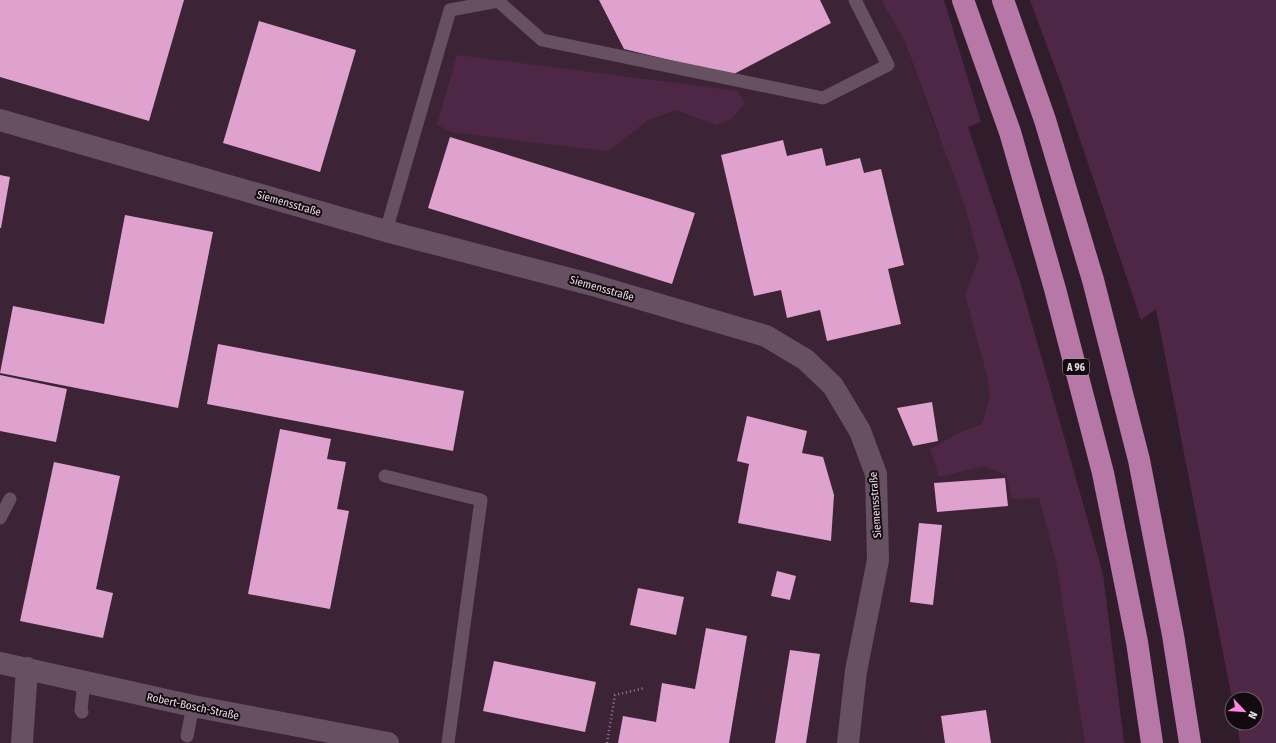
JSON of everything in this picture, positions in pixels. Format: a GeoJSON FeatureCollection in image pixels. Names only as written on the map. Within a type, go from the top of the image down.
{"type":"FeatureCollection","features":[{"type":"Feature","properties":{"kind":"highway","name":"A 96"},"geometry":{"type":"LineString","coordinates":[[963,0],[1010,132],[1056,289],[1103,473],[1137,642],[1152,743]]}},
{"type":"Feature","properties":{"kind":"highway"},"geometry":{"type":"LineString","coordinates":[[1003,0],[1045,120],[1093,280],[1139,460],[1173,635],[1190,743]]}},
{"type":"Feature","properties":{"kind":"street","name":"Siemensstraße"},"geometry":{"type":"LineString","coordinates":[[0,120],[386,231],[593,285],[766,336],[806,360],[833,386],[860,431],[876,474],[878,560],[856,671],[848,743]]}},
{"type":"Feature","properties":{"kind":"street","name":"Robert-Bosch-Straße"},"geometry":{"type":"LineString","coordinates":[[0,663],[194,706],[388,743]]}},
{"type":"Feature","properties":{"kind":"street"},"geometry":{"type":"LineString","coordinates":[[22,743],[26,668]]}},
{"type":"Feature","properties":{"kind":"lane"},"geometry":{"type":"LineString","coordinates":[[386,231],[450,10],[498,1],[542,40],[823,98],[888,65],[855,0]]}},
{"type":"Feature","properties":{"kind":"lane"},"geometry":{"type":"LineString","coordinates":[[385,476],[481,500],[448,743]]}},
{"type":"Feature","properties":{"kind":"lane"},"geometry":{"type":"LineString","coordinates":[[0,518],[10,498]]}},
{"type":"Feature","properties":{"kind":"lane"},"geometry":{"type":"LineString","coordinates":[[82,712],[84,682]]}},
{"type":"Feature","properties":{"kind":"lane"},"geometry":{"type":"LineString","coordinates":[[187,736],[194,706]]}},
{"type":"Feature","properties":{"kind":"path"},"geometry":{"type":"LineString","coordinates":[[607,743],[615,695],[645,688]]}},
{"type":"Feature","properties":{"kind":"shaded area"},"geometry":{"type":"Polygon","coordinates":[[[0,0],[881,0],[905,42],[936,130],[1020,282],[1103,574],[1124,743],[0,743],[0,0]]]}},
{"type":"Feature","properties":{"kind":"shaded area"},"geometry":{"type":"Polygon","coordinates":[[[881,0],[944,0],[981,122],[968,127],[1020,282],[1103,574],[1124,743],[1085,743],[1056,561],[1039,498],[1012,499],[1006,475],[984,466],[939,477],[930,449],[961,432],[982,424],[990,398],[988,379],[965,295],[979,258],[965,206],[905,42],[881,0]]]}},
{"type":"Feature","properties":{"kind":"shaded area"},"geometry":{"type":"Polygon","coordinates":[[[1030,0],[1276,0],[1276,743],[1240,743],[1238,731],[1264,731],[1264,691],[1230,691],[1156,309],[1141,320],[1063,89],[1030,0]]]}},
{"type":"Feature","properties":{"kind":"shaded area"},"geometry":{"type":"Polygon","coordinates":[[[457,55],[738,91],[745,103],[732,118],[716,125],[676,110],[648,120],[608,151],[452,132],[437,125],[457,55]]]}},
{"type":"Feature","properties":{"kind":"building"},"geometry":{"type":"Polygon","coordinates":[[[0,0],[184,0],[149,121],[0,77],[0,0]]]}},
{"type":"Feature","properties":{"kind":"building"},"geometry":{"type":"Polygon","coordinates":[[[599,0],[820,0],[831,23],[732,75],[624,49],[599,0]]]}},
{"type":"Feature","properties":{"kind":"building"},"geometry":{"type":"Polygon","coordinates":[[[259,21],[356,50],[320,172],[223,143],[259,21]]]}},
{"type":"Feature","properties":{"kind":"building"},"geometry":{"type":"Polygon","coordinates":[[[450,137],[695,213],[672,284],[428,208],[450,137]]]}},
{"type":"Feature","properties":{"kind":"building"},"geometry":{"type":"Polygon","coordinates":[[[783,140],[787,156],[822,148],[826,166],[860,158],[864,173],[881,169],[904,265],[888,269],[901,324],[827,341],[820,310],[787,318],[781,290],[754,296],[721,155],[783,140]]]}},
{"type":"Feature","properties":{"kind":"building"},"geometry":{"type":"Polygon","coordinates":[[[0,175],[10,177],[1,228],[0,228],[0,175]]]}},
{"type":"Feature","properties":{"kind":"building"},"geometry":{"type":"Polygon","coordinates":[[[125,215],[213,232],[178,408],[0,373],[13,306],[104,324],[125,215]]]}},
{"type":"Feature","properties":{"kind":"building"},"geometry":{"type":"Polygon","coordinates":[[[218,344],[464,391],[453,451],[207,404],[218,344]]]}},
{"type":"Feature","properties":{"kind":"building"},"geometry":{"type":"Polygon","coordinates":[[[0,375],[67,389],[56,442],[0,431],[0,375]]]}},
{"type":"Feature","properties":{"kind":"building"},"geometry":{"type":"Polygon","coordinates":[[[932,402],[938,441],[913,446],[897,408],[932,402]]]}},
{"type":"Feature","properties":{"kind":"building"},"geometry":{"type":"Polygon","coordinates":[[[747,416],[807,431],[802,453],[823,457],[834,495],[831,541],[738,523],[749,464],[737,461],[747,416]]]}},
{"type":"Feature","properties":{"kind":"building"},"geometry":{"type":"Polygon","coordinates":[[[280,429],[331,439],[327,459],[346,462],[337,509],[349,511],[330,609],[248,594],[280,429]]]}},
{"type":"Feature","properties":{"kind":"building"},"geometry":{"type":"Polygon","coordinates":[[[54,462],[120,476],[96,589],[113,593],[103,638],[20,621],[54,462]]]}},
{"type":"Feature","properties":{"kind":"building"},"geometry":{"type":"Polygon","coordinates":[[[1005,478],[1008,506],[937,512],[934,483],[1005,478]]]}},
{"type":"Feature","properties":{"kind":"building"},"geometry":{"type":"Polygon","coordinates":[[[919,523],[942,525],[933,605],[910,602],[919,523]]]}},
{"type":"Feature","properties":{"kind":"building"},"geometry":{"type":"Polygon","coordinates":[[[777,571],[796,576],[790,600],[771,596],[777,571]]]}},
{"type":"Feature","properties":{"kind":"building"},"geometry":{"type":"Polygon","coordinates":[[[638,588],[684,597],[676,635],[630,625],[638,588]]]}},
{"type":"Feature","properties":{"kind":"building"},"geometry":{"type":"Polygon","coordinates":[[[706,628],[747,636],[729,743],[618,743],[623,716],[656,722],[662,683],[695,689],[706,628]]]}},
{"type":"Feature","properties":{"kind":"building"},"geometry":{"type":"Polygon","coordinates":[[[790,650],[820,654],[806,743],[775,743],[790,650]]]}},
{"type":"Feature","properties":{"kind":"building"},"geometry":{"type":"Polygon","coordinates":[[[494,661],[596,682],[585,732],[483,711],[494,661]]]}},
{"type":"Feature","properties":{"kind":"building"},"geometry":{"type":"Polygon","coordinates":[[[986,710],[991,743],[945,743],[941,716],[986,710]]]}}]}
